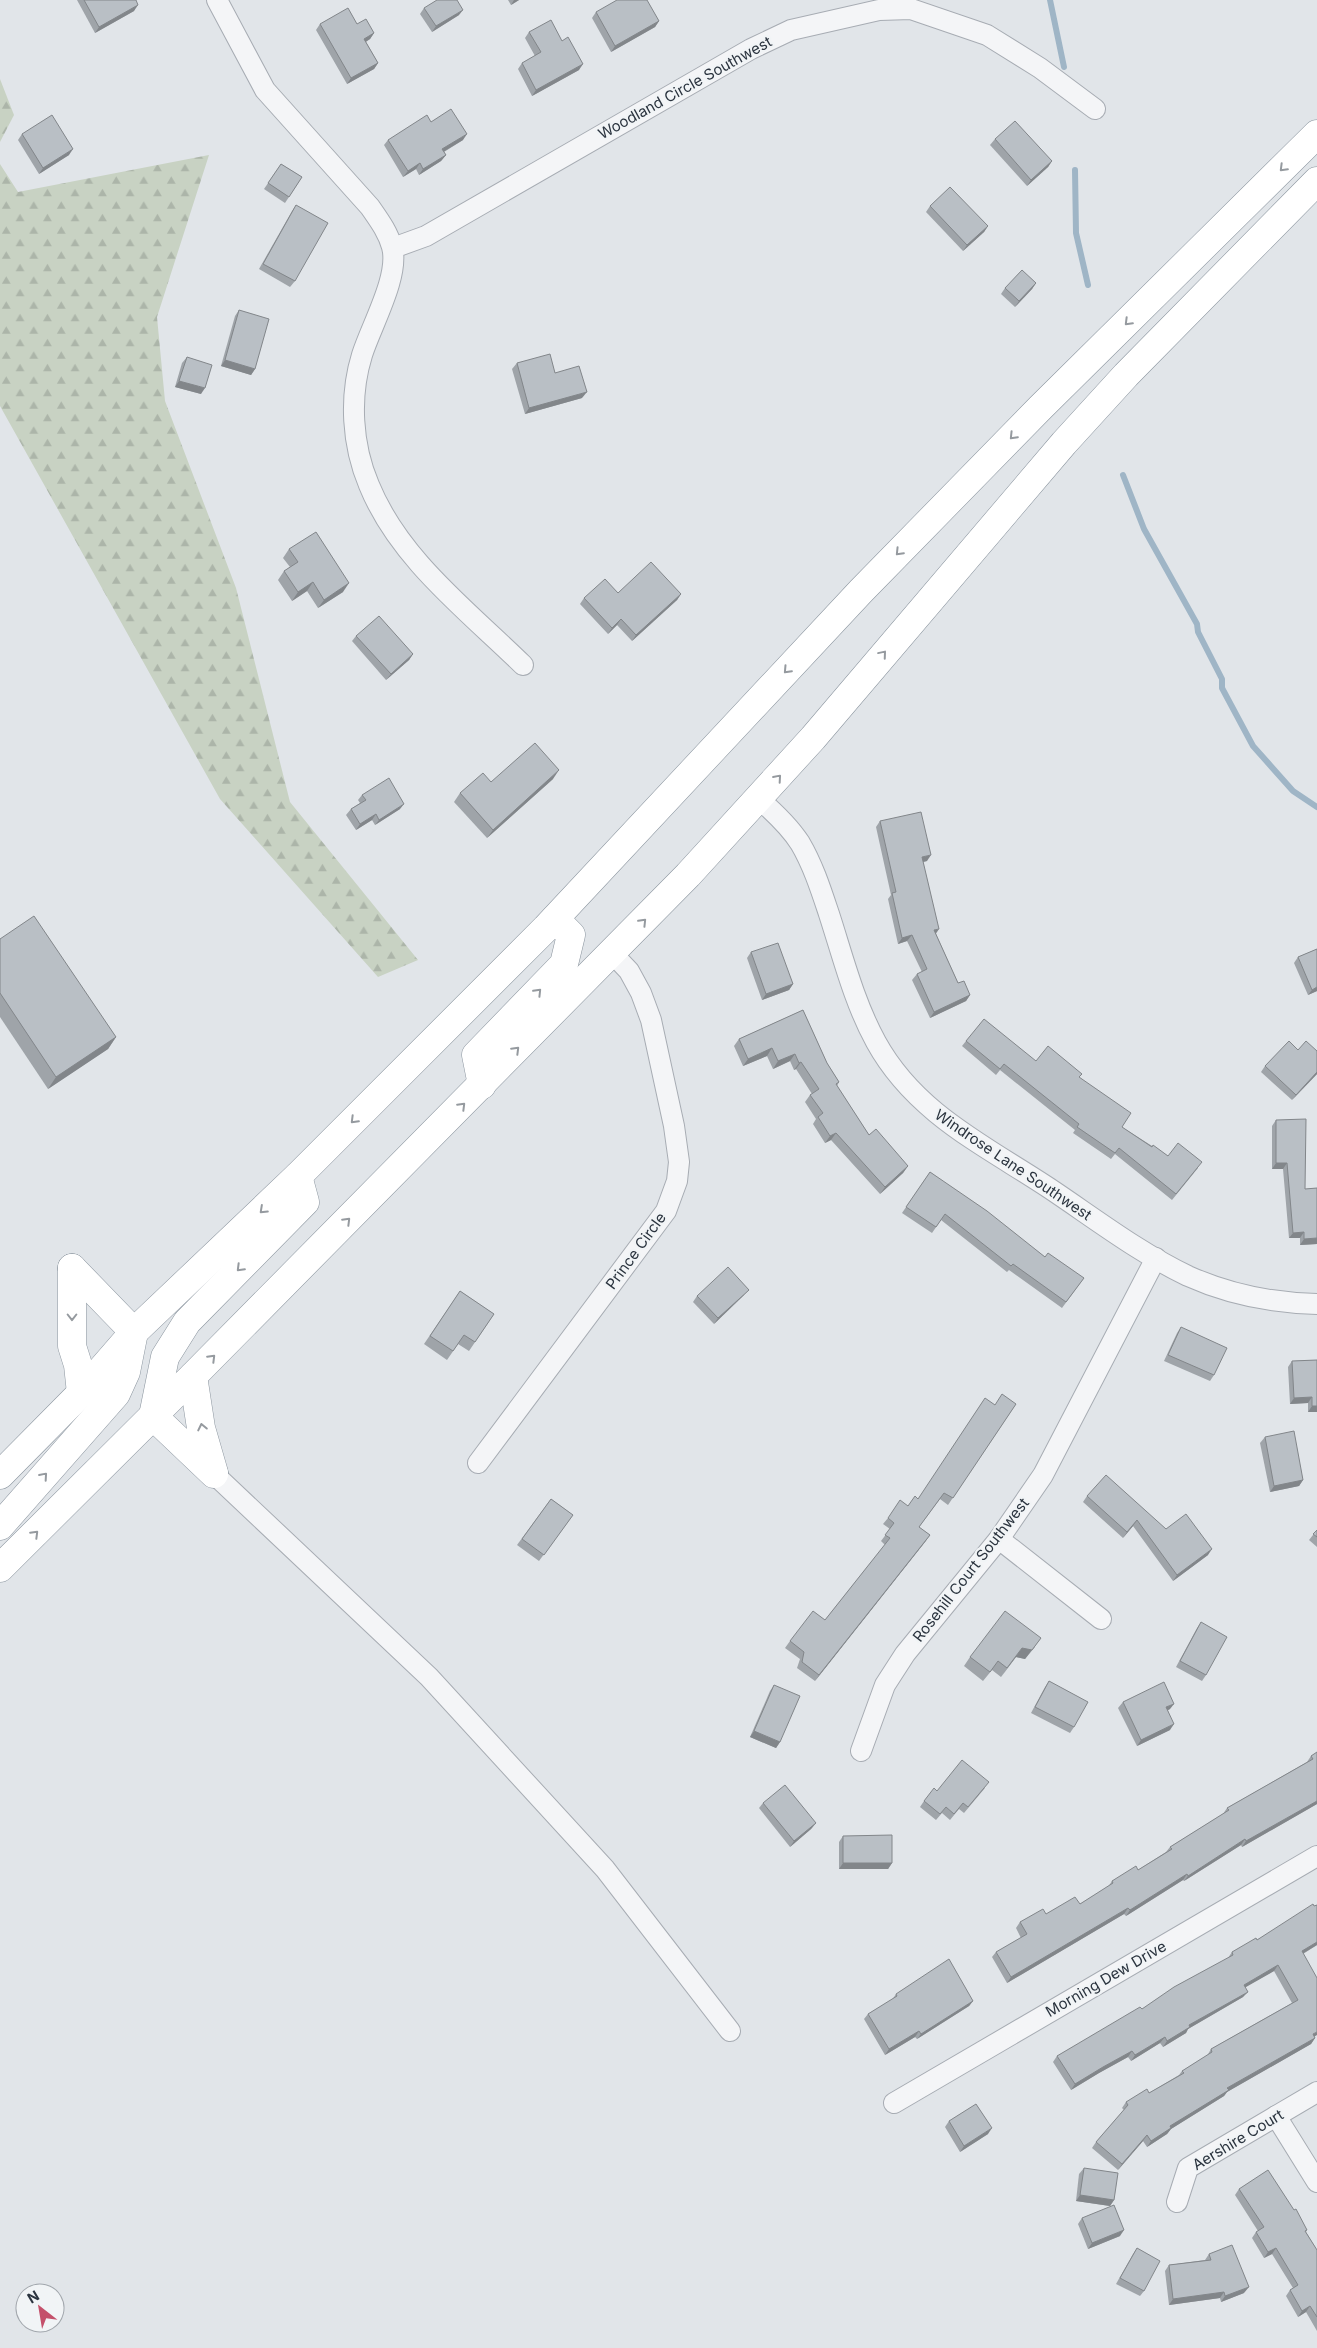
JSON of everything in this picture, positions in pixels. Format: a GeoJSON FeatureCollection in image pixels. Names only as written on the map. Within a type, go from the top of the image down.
{"type":"FeatureCollection","features":[{"type":"Feature","properties":{"kind":"highway"},"geometry":{"type":"LineString","coordinates":[[0,1474],[81,1392],[134,1332],[298,1176],[555,919],[861,591],[1040,408],[1317,134]]}},
{"type":"Feature","properties":{"kind":"highway"},"geometry":{"type":"LineString","coordinates":[[0,1568],[612,954],[759,799],[1064,443],[1133,368],[1317,181]]}},
{"type":"Feature","properties":{"kind":"highway"},"geometry":{"type":"LineString","coordinates":[[482,1085],[476,1055],[564,964],[571,934],[555,919]]}},
{"type":"Feature","properties":{"kind":"highway"},"geometry":{"type":"LineString","coordinates":[[153,1416],[165,1357],[187,1322],[305,1202],[298,1176]]}},
{"type":"Feature","properties":{"kind":"highway"},"geometry":{"type":"LineString","coordinates":[[81,1392],[78,1365],[72,1346],[72,1268],[134,1332]]}},
{"type":"Feature","properties":{"kind":"highway"},"geometry":{"type":"LineString","coordinates":[[0,1526],[116,1394],[126,1372],[134,1332]]}},
{"type":"Feature","properties":{"kind":"highway"},"geometry":{"type":"LineString","coordinates":[[193,1376],[201,1428],[214,1474]]}},
{"type":"Feature","properties":{"kind":"highway"},"geometry":{"type":"LineString","coordinates":[[153,1416],[214,1474]]}},
{"type":"Feature","properties":{"kind":"street"},"geometry":{"type":"LineString","coordinates":[[216,0],[265,90],[370,207],[384,227],[393,248],[392,277],[362,355],[354,388],[354,421],[358,450],[368,484],[386,519],[416,560],[523,665]]}},
{"type":"Feature","properties":{"kind":"street","name":"Woodland Circle Southwest"},"geometry":{"type":"LineString","coordinates":[[393,248],[426,236],[751,49],[791,30],[879,10],[911,9],[987,35],[1040,68],[1095,108]]}},
{"type":"Feature","properties":{"kind":"street","name":"Windrose Lane Southwest"},"geometry":{"type":"LineString","coordinates":[[759,799],[778,816],[809,861],[817,879],[858,1004],[876,1042],[898,1076],[923,1103],[964,1134],[1156,1258],[1189,1276],[1226,1290],[1287,1303],[1317,1304]]}},
{"type":"Feature","properties":{"kind":"street","name":"Prince Circle"},"geometry":{"type":"LineString","coordinates":[[478,1463],[666,1211],[677,1180],[679,1162],[674,1126],[652,1020],[641,993],[629,971],[612,954]]}},
{"type":"Feature","properties":{"kind":"street","name":"Rosehill Court Southwest"},"geometry":{"type":"LineString","coordinates":[[861,1750],[885,1685],[905,1654],[999,1539],[1043,1475],[1156,1258]]}},
{"type":"Feature","properties":{"kind":"street"},"geometry":{"type":"LineString","coordinates":[[214,1474],[429,1677],[605,1869],[730,2031]]}},
{"type":"Feature","properties":{"kind":"street"},"geometry":{"type":"LineString","coordinates":[[999,1539],[1101,1619]]}},
{"type":"Feature","properties":{"kind":"street","name":"Morning Dew Drive"},"geometry":{"type":"LineString","coordinates":[[894,2103],[1317,1856]]}},
{"type":"Feature","properties":{"kind":"street","name":"Aershire Court"},"geometry":{"type":"LineString","coordinates":[[1177,2202],[1188,2168],[1317,2092]]}},
{"type":"Feature","properties":{"kind":"street"},"geometry":{"type":"LineString","coordinates":[[1276,2116],[1317,2182]]}},
{"type":"Feature","properties":{"kind":"green space"},"geometry":{"type":"Polygon","coordinates":[[[0,79],[14,115],[0,142],[0,79]]]}},
{"type":"Feature","properties":{"kind":"green space"},"geometry":{"type":"Polygon","coordinates":[[[209,155],[157,317],[165,401],[236,588],[290,802],[418,960],[378,977],[220,799],[0,406],[0,164],[18,192],[209,155]]]}},
{"type":"Feature","properties":{"kind":"building"},"geometry":{"type":"Polygon","coordinates":[[[84,0],[136,0],[138,5],[99,27],[84,0]]]}},
{"type":"Feature","properties":{"kind":"building"},"geometry":{"type":"Polygon","coordinates":[[[437,0],[457,0],[463,10],[436,26],[424,8],[437,0]]]}},
{"type":"Feature","properties":{"kind":"building"},"geometry":{"type":"Polygon","coordinates":[[[617,0],[647,0],[659,21],[615,46],[596,12],[617,0]]]}},
{"type":"Feature","properties":{"kind":"building"},"geometry":{"type":"Polygon","coordinates":[[[348,8],[357,24],[366,19],[374,33],[364,39],[378,63],[351,78],[320,24],[348,8]]]}},
{"type":"Feature","properties":{"kind":"building"},"geometry":{"type":"Polygon","coordinates":[[[551,20],[562,41],[568,37],[583,64],[536,90],[522,63],[541,52],[529,32],[551,20]]]}},
{"type":"Feature","properties":{"kind":"building"},"geometry":{"type":"Polygon","coordinates":[[[451,109],[467,134],[442,149],[446,155],[423,169],[420,163],[408,171],[388,140],[427,115],[431,122],[451,109]]]}},
{"type":"Feature","properties":{"kind":"building"},"geometry":{"type":"Polygon","coordinates":[[[52,115],[73,149],[43,168],[22,134],[52,115]]]}},
{"type":"Feature","properties":{"kind":"building"},"geometry":{"type":"Polygon","coordinates":[[[1015,121],[1052,161],[1031,180],[995,139],[1015,121]]]}},
{"type":"Feature","properties":{"kind":"building"},"geometry":{"type":"Polygon","coordinates":[[[281,164],[302,177],[289,197],[268,183],[281,164]]]}},
{"type":"Feature","properties":{"kind":"building"},"geometry":{"type":"Polygon","coordinates":[[[950,187],[988,226],[967,245],[930,206],[950,187]]]}},
{"type":"Feature","properties":{"kind":"building"},"geometry":{"type":"Polygon","coordinates":[[[296,205],[328,223],[295,281],[263,264],[296,205]]]}},
{"type":"Feature","properties":{"kind":"building"},"geometry":{"type":"Polygon","coordinates":[[[1022,270],[1036,283],[1019,301],[1005,288],[1022,270]]]}},
{"type":"Feature","properties":{"kind":"building"},"geometry":{"type":"Polygon","coordinates":[[[239,310],[269,319],[255,369],[225,360],[239,310]]]}},
{"type":"Feature","properties":{"kind":"building"},"geometry":{"type":"Polygon","coordinates":[[[550,354],[555,373],[579,366],[587,392],[529,408],[517,363],[550,354]]]}},
{"type":"Feature","properties":{"kind":"building"},"geometry":{"type":"Polygon","coordinates":[[[187,357],[212,365],[205,388],[179,381],[187,357]]]}},
{"type":"Feature","properties":{"kind":"building"},"geometry":{"type":"Polygon","coordinates":[[[316,532],[349,583],[324,600],[313,582],[298,592],[284,571],[298,562],[289,549],[316,532]]]}},
{"type":"Feature","properties":{"kind":"building"},"geometry":{"type":"Polygon","coordinates":[[[651,562],[681,594],[636,635],[621,619],[612,628],[584,598],[605,579],[618,593],[651,562]]]}},
{"type":"Feature","properties":{"kind":"building"},"geometry":{"type":"Polygon","coordinates":[[[379,616],[413,654],[391,674],[356,636],[379,616]]]}},
{"type":"Feature","properties":{"kind":"building"},"geometry":{"type":"Polygon","coordinates":[[[535,743],[559,770],[493,830],[460,793],[483,773],[491,782],[535,743]]]}},
{"type":"Feature","properties":{"kind":"building"},"geometry":{"type":"Polygon","coordinates":[[[389,778],[404,804],[379,820],[376,814],[360,824],[351,809],[366,800],[362,795],[389,778]]]}},
{"type":"Feature","properties":{"kind":"building"},"geometry":{"type":"Polygon","coordinates":[[[921,812],[931,855],[922,857],[939,929],[934,930],[958,983],[964,981],[970,995],[934,1012],[917,974],[927,969],[912,935],[902,938],[892,893],[896,892],[880,821],[921,812]]]}},
{"type":"Feature","properties":{"kind":"building"},"geometry":{"type":"Polygon","coordinates":[[[34,916],[116,1037],[56,1077],[0,993],[0,939],[34,916]]]}},
{"type":"Feature","properties":{"kind":"building"},"geometry":{"type":"Polygon","coordinates":[[[778,943],[793,984],[766,994],[751,952],[778,943]]]}},
{"type":"Feature","properties":{"kind":"building"},"geometry":{"type":"Polygon","coordinates":[[[1317,949],[1317,987],[1312,990],[1298,957],[1317,949]]]}},
{"type":"Feature","properties":{"kind":"building"},"geometry":{"type":"Polygon","coordinates":[[[803,1010],[827,1063],[839,1082],[836,1084],[869,1135],[876,1129],[908,1166],[885,1187],[836,1133],[830,1136],[818,1117],[823,1113],[810,1095],[819,1089],[801,1062],[799,1063],[795,1054],[778,1061],[772,1048],[748,1059],[739,1039],[803,1010]]]}},
{"type":"Feature","properties":{"kind":"building"},"geometry":{"type":"Polygon","coordinates":[[[984,1019],[1036,1061],[1048,1046],[1082,1074],[1079,1077],[1131,1113],[1122,1127],[1152,1147],[1153,1145],[1168,1156],[1178,1143],[1202,1162],[1176,1194],[1119,1148],[1115,1153],[1077,1127],[1079,1124],[1004,1064],[1000,1069],[966,1041],[984,1019]]]}},
{"type":"Feature","properties":{"kind":"building"},"geometry":{"type":"Polygon","coordinates":[[[1289,1041],[1298,1050],[1306,1041],[1317,1051],[1317,1072],[1296,1095],[1265,1066],[1289,1041]]]}},
{"type":"Feature","properties":{"kind":"building"},"geometry":{"type":"Polygon","coordinates":[[[1306,1119],[1305,1189],[1317,1188],[1317,1238],[1304,1239],[1304,1232],[1293,1233],[1287,1163],[1276,1163],[1276,1120],[1306,1119]]]}},
{"type":"Feature","properties":{"kind":"building"},"geometry":{"type":"Polygon","coordinates":[[[930,1172],[987,1211],[1045,1257],[1048,1253],[1084,1278],[1066,1302],[1013,1264],[1011,1266],[945,1214],[936,1227],[906,1207],[930,1172]]]}},
{"type":"Feature","properties":{"kind":"building"},"geometry":{"type":"Polygon","coordinates":[[[728,1267],[749,1290],[718,1318],[697,1296],[728,1267]]]}},
{"type":"Feature","properties":{"kind":"building"},"geometry":{"type":"Polygon","coordinates":[[[460,1291],[494,1314],[475,1342],[464,1335],[453,1351],[430,1336],[460,1291]]]}},
{"type":"Feature","properties":{"kind":"building"},"geometry":{"type":"Polygon","coordinates":[[[1181,1327],[1227,1348],[1214,1375],[1168,1355],[1181,1327]]]}},
{"type":"Feature","properties":{"kind":"building"},"geometry":{"type":"Polygon","coordinates":[[[1317,1360],[1317,1406],[1312,1406],[1312,1397],[1294,1398],[1292,1361],[1317,1360]]]}},
{"type":"Feature","properties":{"kind":"building"},"geometry":{"type":"Polygon","coordinates":[[[1002,1394],[1016,1404],[953,1498],[944,1493],[919,1527],[930,1535],[819,1675],[802,1662],[804,1652],[790,1641],[813,1611],[825,1620],[890,1538],[885,1535],[894,1523],[888,1518],[900,1500],[908,1506],[915,1496],[918,1499],[985,1398],[995,1405],[1002,1394]]]}},
{"type":"Feature","properties":{"kind":"building"},"geometry":{"type":"Polygon","coordinates":[[[1294,1431],[1303,1480],[1274,1486],[1265,1437],[1294,1431]]]}},
{"type":"Feature","properties":{"kind":"building"},"geometry":{"type":"Polygon","coordinates":[[[1106,1475],[1166,1529],[1186,1514],[1212,1549],[1177,1575],[1137,1520],[1127,1532],[1087,1496],[1106,1475]]]}},
{"type":"Feature","properties":{"kind":"building"},"geometry":{"type":"Polygon","coordinates":[[[551,1499],[573,1515],[544,1555],[522,1539],[551,1499]]]}},
{"type":"Feature","properties":{"kind":"building"},"geometry":{"type":"Polygon","coordinates":[[[1005,1611],[1041,1638],[1032,1650],[1022,1648],[1007,1668],[998,1661],[990,1672],[970,1657],[1005,1611]]]}},
{"type":"Feature","properties":{"kind":"building"},"geometry":{"type":"Polygon","coordinates":[[[1201,1622],[1227,1637],[1206,1675],[1180,1661],[1201,1622]]]}},
{"type":"Feature","properties":{"kind":"building"},"geometry":{"type":"Polygon","coordinates":[[[1049,1681],[1088,1702],[1074,1727],[1035,1707],[1049,1681]]]}},
{"type":"Feature","properties":{"kind":"building"},"geometry":{"type":"Polygon","coordinates":[[[1164,1682],[1174,1704],[1166,1707],[1174,1724],[1141,1740],[1123,1702],[1164,1682]]]}},
{"type":"Feature","properties":{"kind":"building"},"geometry":{"type":"Polygon","coordinates":[[[774,1685],[800,1696],[780,1742],[754,1731],[774,1685]]]}},
{"type":"Feature","properties":{"kind":"building"},"geometry":{"type":"Polygon","coordinates":[[[1317,1752],[1317,1801],[1246,1841],[1245,1839],[1188,1876],[1187,1874],[1130,1910],[1128,1908],[1011,1977],[996,1952],[1027,1934],[1020,1922],[1043,1909],[1046,1914],[1075,1897],[1080,1904],[1136,1866],[1138,1870],[1172,1849],[1170,1847],[1229,1810],[1227,1808],[1313,1759],[1311,1756],[1317,1752]]]}},
{"type":"Feature","properties":{"kind":"building"},"geometry":{"type":"Polygon","coordinates":[[[962,1760],[989,1782],[968,1807],[963,1803],[954,1814],[946,1807],[940,1814],[924,1801],[934,1788],[937,1791],[962,1760]]]}},
{"type":"Feature","properties":{"kind":"building"},"geometry":{"type":"Polygon","coordinates":[[[785,1785],[816,1823],[794,1841],[763,1803],[785,1785]]]}},
{"type":"Feature","properties":{"kind":"building"},"geometry":{"type":"Polygon","coordinates":[[[892,1835],[892,1863],[843,1863],[843,1836],[892,1835]]]}},
{"type":"Feature","properties":{"kind":"building"},"geometry":{"type":"Polygon","coordinates":[[[1313,1904],[1314,1906],[1317,1905],[1317,1942],[1302,1951],[1317,1978],[1317,2032],[1313,2034],[1315,2038],[1227,2088],[1229,2090],[1170,2126],[1171,2128],[1151,2141],[1147,2135],[1122,2164],[1096,2142],[1128,2105],[1126,2102],[1147,2089],[1149,2093],[1184,2073],[1182,2071],[1212,2052],[1211,2049],[1298,2000],[1278,1965],[1244,1985],[1248,1992],[1189,2025],[1190,2027],[1167,2041],[1165,2037],[1135,2055],[1132,2051],[1075,2084],[1057,2056],[1140,2007],[1142,2009],[1174,1987],[1233,1955],[1232,1952],[1256,1938],[1257,1940],[1313,1904]]]}},
{"type":"Feature","properties":{"kind":"building"},"geometry":{"type":"Polygon","coordinates":[[[949,1959],[973,2001],[921,2034],[919,2031],[889,2049],[868,2014],[949,1959]]]}},
{"type":"Feature","properties":{"kind":"building"},"geometry":{"type":"Polygon","coordinates":[[[976,2104],[992,2128],[964,2146],[949,2121],[976,2104]]]}},
{"type":"Feature","properties":{"kind":"building"},"geometry":{"type":"Polygon","coordinates":[[[1084,2168],[1118,2173],[1114,2200],[1080,2195],[1084,2168]]]}},
{"type":"Feature","properties":{"kind":"building"},"geometry":{"type":"Polygon","coordinates":[[[1268,2170],[1294,2210],[1296,2209],[1307,2230],[1305,2231],[1317,2250],[1317,2317],[1310,2306],[1302,2311],[1290,2290],[1298,2285],[1276,2248],[1268,2252],[1256,2232],[1264,2227],[1239,2189],[1268,2170]]]}},
{"type":"Feature","properties":{"kind":"building"},"geometry":{"type":"Polygon","coordinates":[[[1114,2205],[1124,2230],[1092,2243],[1082,2218],[1114,2205]]]}},
{"type":"Feature","properties":{"kind":"building"},"geometry":{"type":"Polygon","coordinates":[[[1232,2245],[1249,2287],[1225,2296],[1224,2292],[1173,2299],[1169,2265],[1211,2260],[1209,2254],[1232,2245]]]}},
{"type":"Feature","properties":{"kind":"building"},"geometry":{"type":"Polygon","coordinates":[[[1137,2248],[1160,2261],[1144,2291],[1120,2278],[1137,2248]]]}},
{"type":"Feature","properties":{"kind":"waterway"},"geometry":{"type":"LineString","coordinates":[[1050,0],[1064,67]]}},
{"type":"Feature","properties":{"kind":"waterway"},"geometry":{"type":"LineString","coordinates":[[1075,170],[1076,233],[1088,285]]}},
{"type":"Feature","properties":{"kind":"waterway"},"geometry":{"type":"LineString","coordinates":[[1123,475],[1144,529],[1197,624],[1198,632],[1222,679],[1222,688],[1253,746],[1293,791],[1317,807]]}}]}
